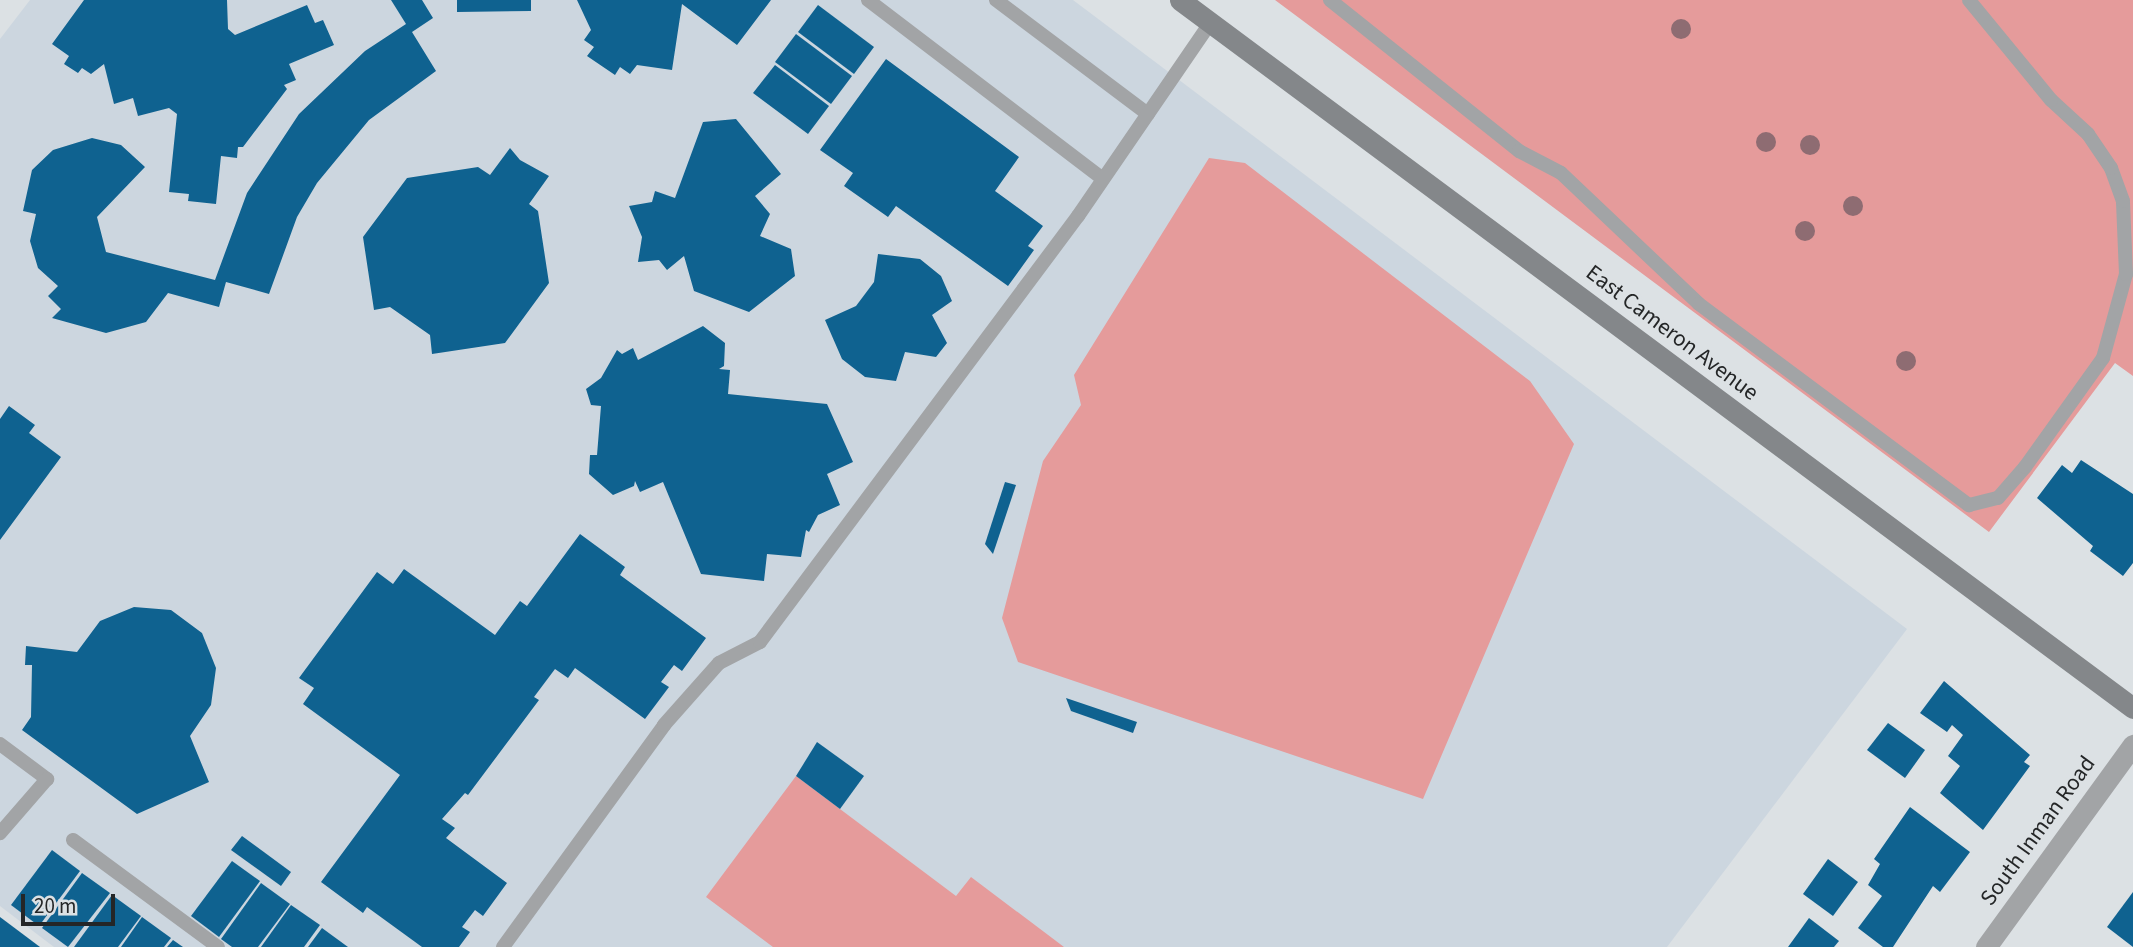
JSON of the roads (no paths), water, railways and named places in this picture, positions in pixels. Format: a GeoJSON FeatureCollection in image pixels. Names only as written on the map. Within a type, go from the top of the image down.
{"type":"FeatureCollection","features":[{"type":"Feature","properties":{"kind":"main road","name":"East Cameron Avenue"},"geometry":{"type":"LineString","coordinates":[[1180,0],[2133,708]]}},
{"type":"Feature","properties":{"kind":"street","name":"South Inman Road"},"geometry":{"type":"LineString","coordinates":[[1986,947],[2133,745]]}},
{"type":"Feature","properties":{"kind":"lane"},"geometry":{"type":"LineString","coordinates":[[868,0],[1103,179]]}},
{"type":"Feature","properties":{"kind":"lane"},"geometry":{"type":"LineString","coordinates":[[996,0],[1148,114]]}},
{"type":"Feature","properties":{"kind":"lane"},"geometry":{"type":"LineString","coordinates":[[1330,0],[1519,151],[1561,173],[1699,304],[1969,505],[1998,498],[2025,467],[2103,358],[2126,274],[2123,201],[2111,167],[2088,134],[2051,100],[1969,0]]}},
{"type":"Feature","properties":{"kind":"lane"},"geometry":{"type":"LineString","coordinates":[[503,947],[664,725],[719,663],[760,642],[1103,179],[1210,23]]}},
{"type":"Feature","properties":{"kind":"lane"},"geometry":{"type":"LineString","coordinates":[[0,744],[47,779],[0,833]]}},
{"type":"Feature","properties":{"kind":"lane"},"geometry":{"type":"LineString","coordinates":[[73,840],[218,947]]}}]}
